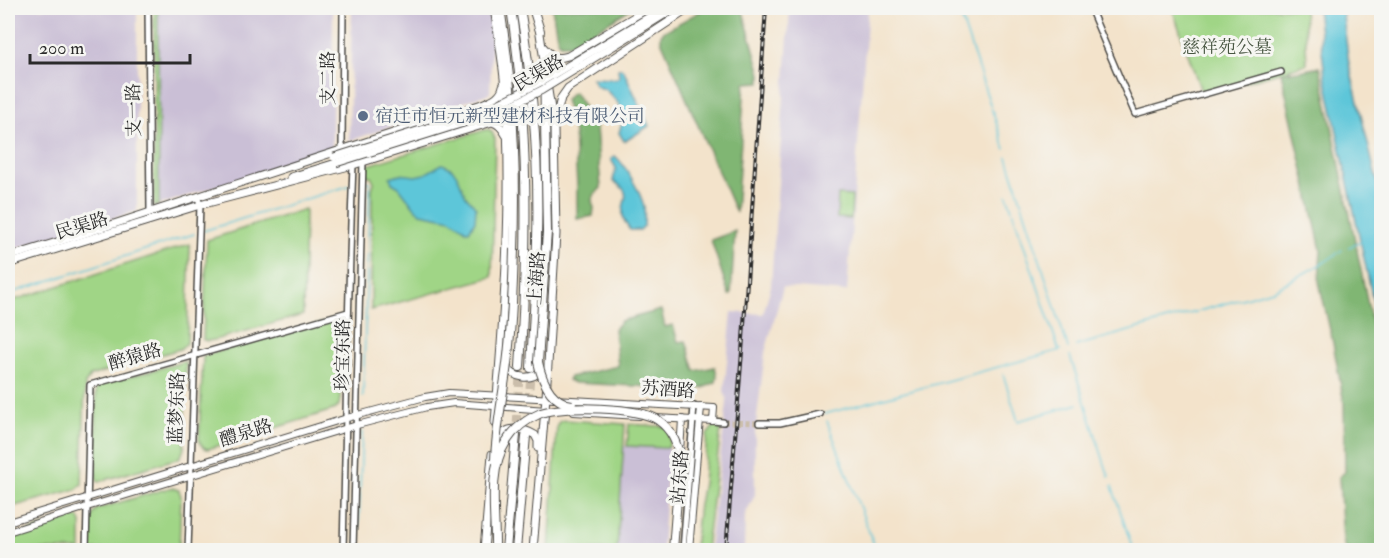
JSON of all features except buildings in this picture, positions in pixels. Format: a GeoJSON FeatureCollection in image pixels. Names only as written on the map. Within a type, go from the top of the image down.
{"type":"FeatureCollection","features":[{"type":"Feature","properties":{"kind":"highway"},"geometry":{"type":"LineString","coordinates":[[495,550],[495,446],[510,329],[516,212],[512,94],[500,8]]}},
{"type":"Feature","properties":{"kind":"highway","name":"上海路"},"geometry":{"type":"LineString","coordinates":[[511,8],[523,110],[525,159],[525,260],[520,367]]}},
{"type":"Feature","properties":{"kind":"highway","name":"上海路"},"geometry":{"type":"LineString","coordinates":[[520,8],[536,148],[537,238],[531,368]]}},
{"type":"Feature","properties":{"kind":"highway"},"geometry":{"type":"LineString","coordinates":[[534,8],[540,31]]}},
{"type":"Feature","properties":{"kind":"highway"},"geometry":{"type":"LineString","coordinates":[[544,63],[547,232],[538,354],[539,368],[543,382],[562,403],[614,410]]}},
{"type":"Feature","properties":{"kind":"highway"},"geometry":{"type":"LineString","coordinates":[[494,482],[502,448],[514,432],[542,412],[563,408],[632,411],[649,415],[659,420],[671,433],[677,444],[680,459],[673,550]]}},
{"type":"Feature","properties":{"kind":"highway"},"geometry":{"type":"LineString","coordinates":[[506,550],[516,435]]}},
{"type":"Feature","properties":{"kind":"highway"},"geometry":{"type":"LineString","coordinates":[[516,550],[526,436]]}},
{"type":"Feature","properties":{"kind":"main road","name":"上海路"},"geometry":{"type":"LineString","coordinates":[[484,550],[507,232],[507,137],[504,74],[494,8]]}},
{"type":"Feature","properties":{"kind":"main road"},"geometry":{"type":"LineString","coordinates":[[543,47],[552,56],[560,58],[568,56],[649,8]]}},
{"type":"Feature","properties":{"kind":"main road","name":"民渠路"},"geometry":{"type":"LineString","coordinates":[[8,264],[200,205],[502,102],[541,82],[664,8]]}},
{"type":"Feature","properties":{"kind":"main road","name":"民渠路"},"geometry":{"type":"LineString","coordinates":[[198,196],[335,160],[489,115],[542,90],[675,8]]}},
{"type":"Feature","properties":{"kind":"main road"},"geometry":{"type":"LineString","coordinates":[[555,128],[561,98],[568,88],[690,8]]}},
{"type":"Feature","properties":{"kind":"main road","name":"上海路"},"geometry":{"type":"LineString","coordinates":[[533,550],[546,397],[556,234],[555,128],[540,31]]}},
{"type":"Feature","properties":{"kind":"main road","name":"民渠路"},"geometry":{"type":"LineString","coordinates":[[8,257],[492,100],[502,92],[504,74]]}},
{"type":"Feature","properties":{"kind":"main road","name":"民渠路"},"geometry":{"type":"LineString","coordinates":[[200,205],[353,165],[492,122],[501,127],[507,137]]}},
{"type":"Feature","properties":{"kind":"main road"},"geometry":{"type":"LineString","coordinates":[[502,321],[505,363],[513,374],[528,377],[539,374],[544,368],[551,322]]}},
{"type":"Feature","properties":{"kind":"main road"},"geometry":{"type":"LineString","coordinates":[[488,503],[498,440],[501,435],[514,428],[535,435],[538,441],[537,507]]}},
{"type":"Feature","properties":{"kind":"street","name":"支一路"},"geometry":{"type":"LineString","coordinates":[[148,8],[150,212]]}},
{"type":"Feature","properties":{"kind":"street","name":"支二路"},"geometry":{"type":"LineString","coordinates":[[342,149],[343,8]]}},
{"type":"Feature","properties":{"kind":"street"},"geometry":{"type":"LineString","coordinates":[[1090,8],[1135,114],[1281,72]]}},
{"type":"Feature","properties":{"kind":"street","name":"珍宝东路"},"geometry":{"type":"LineString","coordinates":[[353,550],[363,161]]}},
{"type":"Feature","properties":{"kind":"street","name":"珍宝东路"},"geometry":{"type":"LineString","coordinates":[[343,550],[353,165]]}},
{"type":"Feature","properties":{"kind":"street","name":"蓝梦东路"},"geometry":{"type":"LineString","coordinates":[[189,550],[200,205],[198,196]]}},
{"type":"Feature","properties":{"kind":"street","name":"醉猿路"},"geometry":{"type":"LineString","coordinates":[[86,550],[90,385],[348,312]]}},
{"type":"Feature","properties":{"kind":"street","name":"醴泉路"},"geometry":{"type":"LineString","coordinates":[[8,522],[347,418],[425,397],[449,393],[497,394]]}},
{"type":"Feature","properties":{"kind":"street","name":"苏酒路"},"geometry":{"type":"LineString","coordinates":[[496,407],[713,421],[714,408],[497,394]]}},
{"type":"Feature","properties":{"kind":"street","name":"醴泉路"},"geometry":{"type":"LineString","coordinates":[[8,532],[357,425],[427,407],[454,404],[496,407]]}},
{"type":"Feature","properties":{"kind":"street","name":"站东路"},"geometry":{"type":"LineString","coordinates":[[689,550],[698,407]]}},
{"type":"Feature","properties":{"kind":"street"},"geometry":{"type":"LineString","coordinates":[[759,423],[787,422],[820,414]]}},
{"type":"Feature","properties":{"kind":"street"},"geometry":{"type":"LineString","coordinates":[[667,418],[679,430],[681,436]]}},
{"type":"Feature","properties":{"kind":"street","name":"站东路"},"geometry":{"type":"LineString","coordinates":[[673,550],[682,419]]}},
{"type":"Feature","properties":{"kind":"street"},"geometry":{"type":"LineString","coordinates":[[682,550],[690,464],[697,420]]}},
{"type":"Feature","properties":{"kind":"street"},"geometry":{"type":"LineString","coordinates":[[713,421],[723,422]]}},
{"type":"Feature","properties":{"kind":"shaded area"},"geometry":{"type":"Polygon","coordinates":[[[8,8],[137,8],[137,211],[8,251],[8,8]]]}},
{"type":"Feature","properties":{"kind":"shaded area"},"geometry":{"type":"Polygon","coordinates":[[[158,8],[333,8],[332,149],[159,205],[158,8]]]}},
{"type":"Feature","properties":{"kind":"shaded area"},"geometry":{"type":"Polygon","coordinates":[[[352,8],[488,8],[492,26],[490,93],[349,141],[352,8]]]}},
{"type":"Feature","properties":{"kind":"shaded area"},"geometry":{"type":"Polygon","coordinates":[[[790,8],[868,8],[847,292],[783,287],[765,353],[755,432],[755,495],[745,515],[744,550],[709,550],[727,403],[724,392],[732,312],[763,314],[771,286],[790,8]]]}},
{"type":"Feature","properties":{"kind":"shaded area"},"geometry":{"type":"Polygon","coordinates":[[[623,446],[666,448],[669,446],[662,550],[617,550],[623,446]]]}},
{"type":"Feature","properties":{"kind":"green space"},"geometry":{"type":"Polygon","coordinates":[[[154,8],[158,8],[159,205],[154,207],[154,8]]]}},
{"type":"Feature","properties":{"kind":"green space"},"geometry":{"type":"Polygon","coordinates":[[[552,8],[632,8],[573,44],[560,44],[552,8]]]}},
{"type":"Feature","properties":{"kind":"green space"},"geometry":{"type":"Polygon","coordinates":[[[706,8],[742,8],[761,74],[761,82],[745,83],[736,213],[661,40],[663,32],[706,8]]]}},
{"type":"Feature","properties":{"kind":"green space","name":"慈祥苑公墓"},"geometry":{"type":"Polygon","coordinates":[[[1172,8],[1304,8],[1307,64],[1202,94],[1172,8]]]}},
{"type":"Feature","properties":{"kind":"green space"},"geometry":{"type":"Polygon","coordinates":[[[1320,67],[1381,369],[1381,550],[1345,550],[1339,477],[1345,472],[1344,403],[1319,282],[1321,250],[1281,72],[1320,67]]]}},
{"type":"Feature","properties":{"kind":"green space"},"geometry":{"type":"Polygon","coordinates":[[[574,92],[596,128],[601,188],[593,196],[593,216],[577,219],[574,133],[565,100],[574,92]]]}},
{"type":"Feature","properties":{"kind":"green space"},"geometry":{"type":"Polygon","coordinates":[[[488,129],[495,139],[492,277],[371,310],[372,189],[374,182],[371,176],[366,176],[365,166],[488,129]]]}},
{"type":"Feature","properties":{"kind":"green space"},"geometry":{"type":"Polygon","coordinates":[[[838,195],[852,196],[851,219],[837,218],[838,195]]]}},
{"type":"Feature","properties":{"kind":"green space"},"geometry":{"type":"Polygon","coordinates":[[[305,209],[303,315],[214,340],[203,340],[207,240],[305,209]]]}},
{"type":"Feature","properties":{"kind":"green space"},"geometry":{"type":"Polygon","coordinates":[[[735,231],[731,295],[729,295],[711,240],[735,231]]]}},
{"type":"Feature","properties":{"kind":"green space"},"geometry":{"type":"Polygon","coordinates":[[[190,244],[187,343],[180,349],[90,376],[85,384],[82,484],[77,489],[8,508],[8,302],[190,244]]]}},
{"type":"Feature","properties":{"kind":"green space"},"geometry":{"type":"Polygon","coordinates":[[[661,310],[665,327],[673,325],[678,342],[686,341],[695,371],[715,367],[716,382],[695,389],[574,383],[568,380],[570,377],[618,366],[614,329],[621,321],[661,310]]]}},
{"type":"Feature","properties":{"kind":"green space"},"geometry":{"type":"Polygon","coordinates":[[[343,317],[340,399],[336,409],[208,449],[204,448],[199,439],[203,356],[343,317]]]}},
{"type":"Feature","properties":{"kind":"green space"},"geometry":{"type":"Polygon","coordinates":[[[186,362],[182,454],[179,458],[98,482],[96,478],[96,386],[186,362]]]}},
{"type":"Feature","properties":{"kind":"green space"},"geometry":{"type":"Polygon","coordinates":[[[560,421],[625,424],[617,550],[549,550],[557,425],[560,421]]]}},
{"type":"Feature","properties":{"kind":"green space"},"geometry":{"type":"Polygon","coordinates":[[[629,424],[670,427],[669,446],[666,448],[627,446],[629,424]]]}},
{"type":"Feature","properties":{"kind":"green space"},"geometry":{"type":"Polygon","coordinates":[[[713,427],[721,428],[706,550],[694,550],[707,435],[713,427]]]}},
{"type":"Feature","properties":{"kind":"green space"},"geometry":{"type":"Polygon","coordinates":[[[169,488],[179,490],[181,496],[179,550],[90,550],[91,523],[97,509],[169,488]]]}},
{"type":"Feature","properties":{"kind":"green space"},"geometry":{"type":"Polygon","coordinates":[[[75,517],[79,518],[81,523],[81,550],[8,550],[8,538],[75,517]]]}},
{"type":"Feature","properties":{"kind":"water"},"geometry":{"type":"Polygon","coordinates":[[[1317,8],[1342,8],[1349,64],[1381,198],[1381,338],[1325,76],[1317,8]]]}},
{"type":"Feature","properties":{"kind":"water"},"geometry":{"type":"Polygon","coordinates":[[[621,68],[649,126],[624,141],[619,133],[624,123],[619,104],[606,90],[596,86],[592,78],[616,79],[619,77],[618,69],[621,68]]]}},
{"type":"Feature","properties":{"kind":"water"},"geometry":{"type":"Polygon","coordinates":[[[615,156],[628,172],[642,201],[644,226],[640,230],[630,230],[623,218],[624,190],[613,181],[616,168],[611,159],[615,156]]]}},
{"type":"Feature","properties":{"kind":"water"},"geometry":{"type":"Polygon","coordinates":[[[442,164],[452,169],[466,196],[476,208],[475,221],[469,231],[451,219],[421,213],[399,187],[392,183],[390,177],[400,174],[415,176],[425,174],[442,164]]]}},
{"type":"Feature","properties":{"kind":"waterway"},"geometry":{"type":"LineString","coordinates":[[958,8],[1005,149]]}},
{"type":"Feature","properties":{"kind":"waterway"},"geometry":{"type":"LineString","coordinates":[[1007,157],[1068,348]]}},
{"type":"Feature","properties":{"kind":"waterway"},"geometry":{"type":"LineString","coordinates":[[363,396],[370,182],[366,182]]}},
{"type":"Feature","properties":{"kind":"waterway"},"geometry":{"type":"LineString","coordinates":[[203,231],[348,186]]}},
{"type":"Feature","properties":{"kind":"waterway"},"geometry":{"type":"LineString","coordinates":[[1007,195],[1059,350]]}},
{"type":"Feature","properties":{"kind":"waterway"},"geometry":{"type":"LineString","coordinates":[[8,294],[194,234]]}},
{"type":"Feature","properties":{"kind":"waterway"},"geometry":{"type":"LineString","coordinates":[[1349,247],[1362,242]]}},
{"type":"Feature","properties":{"kind":"waterway"},"geometry":{"type":"LineString","coordinates":[[1076,346],[1273,290],[1325,262],[1342,250]]}},
{"type":"Feature","properties":{"kind":"waterway"},"geometry":{"type":"LineString","coordinates":[[825,414],[1061,350]]}},
{"type":"Feature","properties":{"kind":"waterway"},"geometry":{"type":"LineString","coordinates":[[1070,356],[1109,477]]}},
{"type":"Feature","properties":{"kind":"waterway"},"geometry":{"type":"LineString","coordinates":[[1003,374],[1018,421],[1078,404]]}},
{"type":"Feature","properties":{"kind":"waterway"},"geometry":{"type":"LineString","coordinates":[[827,421],[876,550]]}},
{"type":"Feature","properties":{"kind":"waterway"},"geometry":{"type":"LineString","coordinates":[[358,550],[362,431]]}},
{"type":"Feature","properties":{"kind":"waterway"},"geometry":{"type":"LineString","coordinates":[[1112,486],[1133,550]]}},
{"type":"Feature","properties":{"kind":"waterway"},"geometry":{"type":"LineString","coordinates":[[1376,550],[1382,550]]}},
{"type":"Feature","properties":{"kind":"tunnel"},"geometry":{"type":"LineString","coordinates":[[516,435],[520,367]]}},
{"type":"Feature","properties":{"kind":"tunnel"},"geometry":{"type":"LineString","coordinates":[[526,436],[531,368]]}},
{"type":"Feature","properties":{"kind":"tunnel"},"geometry":{"type":"LineString","coordinates":[[723,422],[759,423]]}},
{"type":"Feature","properties":{"kind":"railway"},"geometry":{"type":"LineString","coordinates":[[726,550],[766,8]]}},
{"type":"Feature","properties":{"kind":"place","name":"宿迁市恒元新型建材科技有限公司"},"geometry":{"type":"Point","coordinates":[363,116]}}]}
